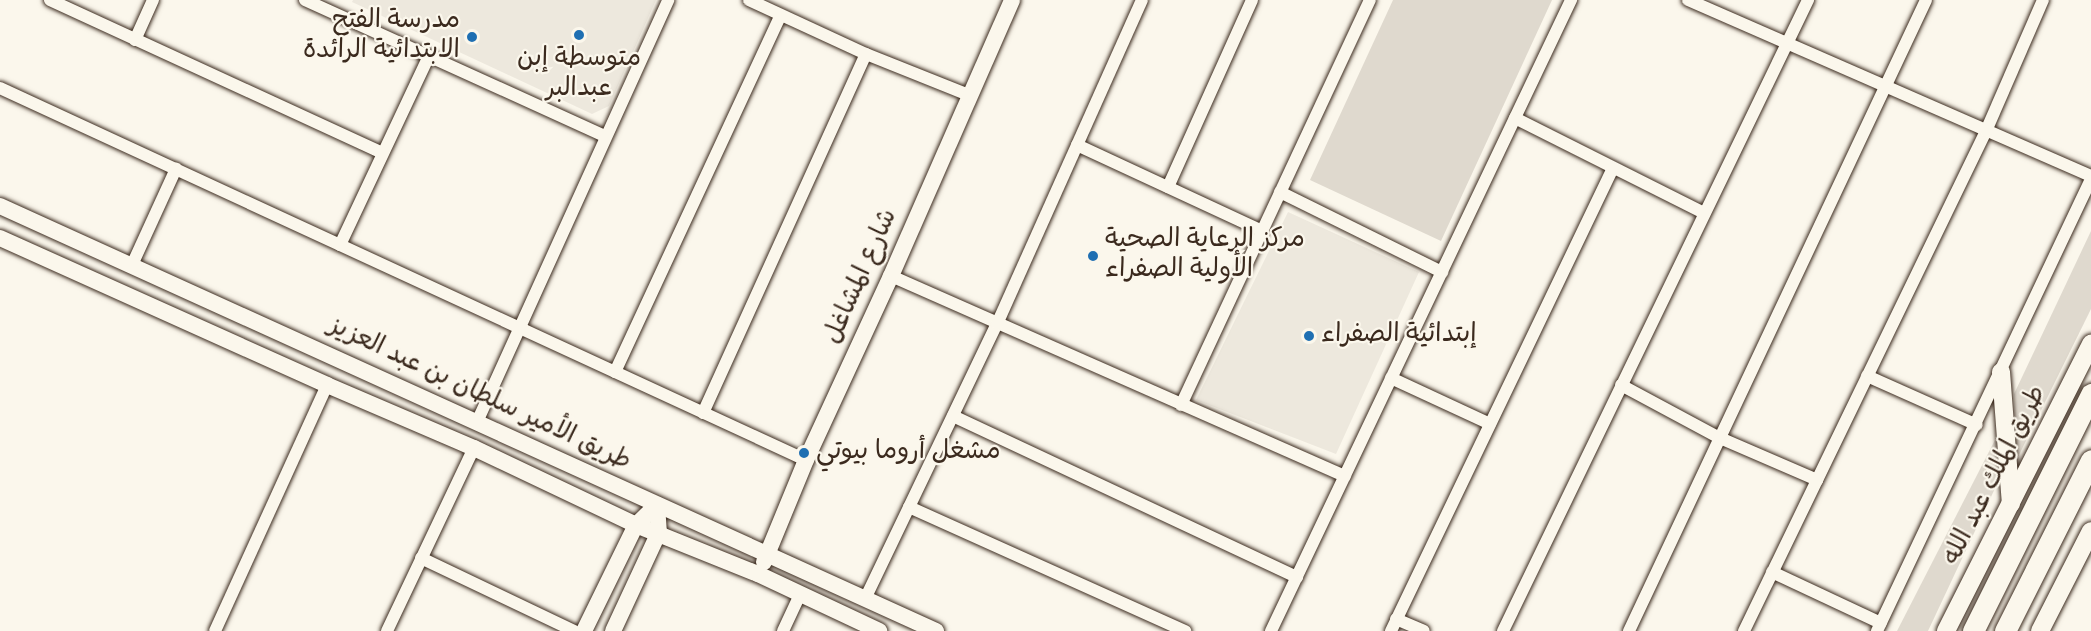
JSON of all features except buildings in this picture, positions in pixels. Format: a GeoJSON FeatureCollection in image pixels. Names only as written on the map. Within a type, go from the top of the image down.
{"type":"FeatureCollection","features":[{"type":"Feature","properties":{"kind":"highway"},"geometry":{"type":"LineString","coordinates":[[1973,631],[2091,394]]}},
{"type":"Feature","properties":{"kind":"highway"},"geometry":{"type":"LineString","coordinates":[[2005,631],[2091,460]]}},
{"type":"Feature","properties":{"kind":"main road","name":"شارع المشاغل"},"geometry":{"type":"LineString","coordinates":[[758,574],[806,460],[891,276],[1012,0]]}},
{"type":"Feature","properties":{"kind":"main road","name":"طريق الأمير سلطان بن عبد العزيز"},"geometry":{"type":"LineString","coordinates":[[0,206],[936,631]]}},
{"type":"Feature","properties":{"kind":"main road","name":"طريق الأمير سلطان بن عبد العزيز"},"geometry":{"type":"LineString","coordinates":[[0,238],[327,385],[474,448],[636,525],[659,532],[758,574],[879,631]]}},
{"type":"Feature","properties":{"kind":"main road","name":"طريق الملك عبد الله"},"geometry":{"type":"LineString","coordinates":[[1946,631],[2091,344]]}},
{"type":"Feature","properties":{"kind":"main road"},"geometry":{"type":"LineString","coordinates":[[2001,372],[2011,504]]}},
{"type":"Feature","properties":{"kind":"main road"},"geometry":{"type":"LineString","coordinates":[[584,631],[636,525],[657,505]]}},
{"type":"Feature","properties":{"kind":"main road"},"geometry":{"type":"LineString","coordinates":[[613,631],[659,532],[657,505]]}},
{"type":"Feature","properties":{"kind":"main road"},"geometry":{"type":"LineString","coordinates":[[2040,631],[2091,531]]}},
{"type":"Feature","properties":{"kind":"street"},"geometry":{"type":"LineString","coordinates":[[50,0],[382,153]]}},
{"type":"Feature","properties":{"kind":"street"},"geometry":{"type":"LineString","coordinates":[[135,40],[153,0]]}},
{"type":"Feature","properties":{"kind":"street"},"geometry":{"type":"LineString","coordinates":[[305,0],[604,136]]}},
{"type":"Feature","properties":{"kind":"street"},"geometry":{"type":"LineString","coordinates":[[334,13],[340,0]]}},
{"type":"Feature","properties":{"kind":"street"},"geometry":{"type":"LineString","coordinates":[[477,422],[521,328],[604,136],[668,0]]}},
{"type":"Feature","properties":{"kind":"street"},"geometry":{"type":"LineString","coordinates":[[749,0],[866,54],[971,96]]}},
{"type":"Feature","properties":{"kind":"street"},"geometry":{"type":"LineString","coordinates":[[865,599],[996,324],[1142,0]]}},
{"type":"Feature","properties":{"kind":"street"},"geometry":{"type":"LineString","coordinates":[[1168,187],[1252,0]]}},
{"type":"Feature","properties":{"kind":"street"},"geometry":{"type":"LineString","coordinates":[[1181,405],[1370,0]]}},
{"type":"Feature","properties":{"kind":"street"},"geometry":{"type":"LineString","coordinates":[[1271,631],[1571,0]]}},
{"type":"Feature","properties":{"kind":"street"},"geometry":{"type":"LineString","coordinates":[[1688,0],[2091,178],[1977,425],[1879,627],[1772,572]]}},
{"type":"Feature","properties":{"kind":"street"},"geometry":{"type":"LineString","coordinates":[[1503,631],[1808,0]]}},
{"type":"Feature","properties":{"kind":"street"},"geometry":{"type":"LineString","coordinates":[[1629,631],[1926,0]]}},
{"type":"Feature","properties":{"kind":"street"},"geometry":{"type":"LineString","coordinates":[[1744,631],[1986,131],[2043,0]]}},
{"type":"Feature","properties":{"kind":"street"},"geometry":{"type":"LineString","coordinates":[[615,372],[780,16]]}},
{"type":"Feature","properties":{"kind":"street"},"geometry":{"type":"LineString","coordinates":[[703,413],[866,54]]}},
{"type":"Feature","properties":{"kind":"street"},"geometry":{"type":"LineString","coordinates":[[340,245],[429,56]]}},
{"type":"Feature","properties":{"kind":"street"},"geometry":{"type":"LineString","coordinates":[[0,88],[806,460]]}},
{"type":"Feature","properties":{"kind":"street"},"geometry":{"type":"LineString","coordinates":[[1515,118],[1704,213]]}},
{"type":"Feature","properties":{"kind":"street"},"geometry":{"type":"LineString","coordinates":[[1077,146],[1262,231]]}},
{"type":"Feature","properties":{"kind":"street"},"geometry":{"type":"LineString","coordinates":[[1424,631],[1394,625],[1613,168]]}},
{"type":"Feature","properties":{"kind":"street"},"geometry":{"type":"LineString","coordinates":[[132,265],[176,169]]}},
{"type":"Feature","properties":{"kind":"street"},"geometry":{"type":"LineString","coordinates":[[1280,192],[1442,272]]}},
{"type":"Feature","properties":{"kind":"street"},"geometry":{"type":"LineString","coordinates":[[891,276],[1345,476]]}},
{"type":"Feature","properties":{"kind":"street"},"geometry":{"type":"LineString","coordinates":[[1867,376],[1977,425]]}},
{"type":"Feature","properties":{"kind":"street"},"geometry":{"type":"LineString","coordinates":[[1391,378],[1490,424]]}},
{"type":"Feature","properties":{"kind":"street"},"geometry":{"type":"LineString","coordinates":[[216,631],[327,385]]}},
{"type":"Feature","properties":{"kind":"street"},"geometry":{"type":"LineString","coordinates":[[1621,385],[1720,438],[1817,480]]}},
{"type":"Feature","properties":{"kind":"street"},"geometry":{"type":"LineString","coordinates":[[952,416],[1297,577]]}},
{"type":"Feature","properties":{"kind":"street"},"geometry":{"type":"LineString","coordinates":[[387,631],[474,448]]}},
{"type":"Feature","properties":{"kind":"street"},"geometry":{"type":"LineString","coordinates":[[909,507],[1185,631]]}},
{"type":"Feature","properties":{"kind":"street"},"geometry":{"type":"LineString","coordinates":[[421,558],[574,631]]}},
{"type":"Feature","properties":{"kind":"street"},"geometry":{"type":"LineString","coordinates":[[783,631],[800,595]]}},
{"type":"Feature","properties":{"kind":"shaded area","name":"متوسطة إبن عبدالبر"},"geometry":{"type":"Polygon","coordinates":[[[353,0],[656,0],[609,106],[592,114],[352,2],[353,0]]]}},
{"type":"Feature","properties":{"kind":"shaded area"},"geometry":{"type":"Polygon","coordinates":[[[1393,0],[1552,0],[1441,241],[1310,180],[1393,0]]]}},
{"type":"Feature","properties":{"kind":"shaded area","name":"إبتدائية الصفراء"},"geometry":{"type":"Polygon","coordinates":[[[1288,212],[1419,272],[1336,454],[1196,400],[1288,212]]]}},
{"type":"Feature","properties":{"kind":"shaded area"},"geometry":{"type":"Polygon","coordinates":[[[2091,231],[2091,309],[2016,461],[2014,394],[2091,231]]]}},
{"type":"Feature","properties":{"kind":"shaded area"},"geometry":{"type":"Polygon","coordinates":[[[1996,438],[1998,482],[1928,631],[1897,631],[1996,438]]]}},
{"type":"Feature","properties":{"kind":"place","name":"متوسطة إبن عبدالبر"},"geometry":{"type":"Point","coordinates":[579,35]}},
{"type":"Feature","properties":{"kind":"place","name":"مدرسة الفتح الابتدائية الرائدة"},"geometry":{"type":"Point","coordinates":[472,37]}},
{"type":"Feature","properties":{"kind":"place","name":"مركز الرعاية الصحية الأولية الصفراء"},"geometry":{"type":"Point","coordinates":[1093,256]}},
{"type":"Feature","properties":{"kind":"place","name":"إبتدائية الصفراء"},"geometry":{"type":"Point","coordinates":[1309,336]}},
{"type":"Feature","properties":{"kind":"place","name":"مشغل أروما بيوتي"},"geometry":{"type":"Point","coordinates":[804,453]}}]}
